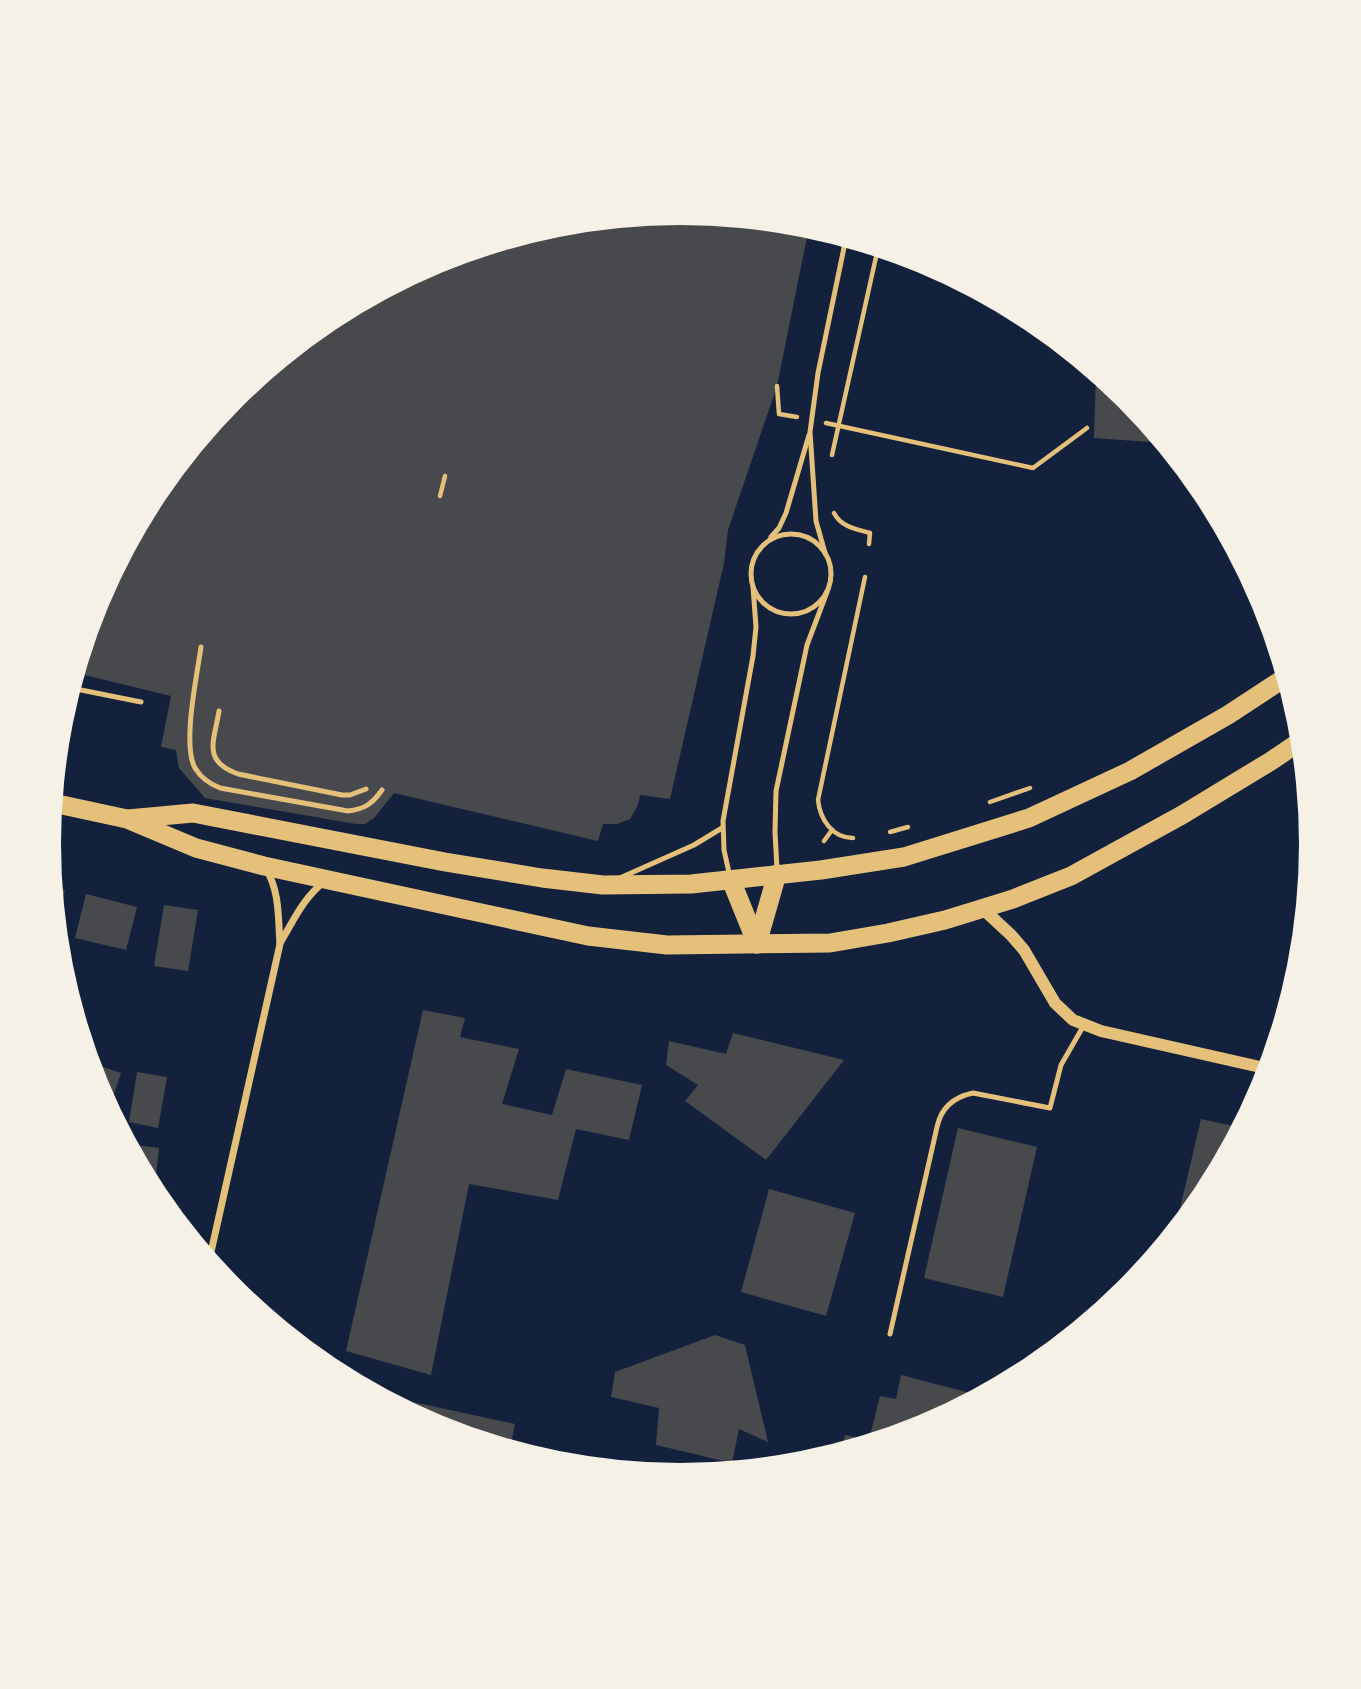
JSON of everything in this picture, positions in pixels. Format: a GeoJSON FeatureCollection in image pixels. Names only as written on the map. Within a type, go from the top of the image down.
{"type":"FeatureCollection","features":[{"type":"Feature","properties":{"kind":"highway"},"geometry":{"type":"LineString","coordinates":[[127,819],[193,813],[445,862],[603,885],[691,884],[821,870],[904,856],[1029,818],[1130,771],[1278,682]]}},
{"type":"Feature","properties":{"kind":"highway"},"geometry":{"type":"LineString","coordinates":[[63,805],[127,819],[196,848],[264,866],[588,936],[667,945],[830,943],[945,920],[1013,900],[1082,870],[1182,815],[1291,747]]}},
{"type":"Feature","properties":{"kind":"highway"},"geometry":{"type":"LineString","coordinates":[[757,944],[777,874]]}},
{"type":"Feature","properties":{"kind":"highway"},"geometry":{"type":"LineString","coordinates":[[731,880],[757,944]]}},
{"type":"Feature","properties":{"kind":"street"},"geometry":{"type":"LineString","coordinates":[[264,866],[275,888],[280,944]]}},
{"type":"Feature","properties":{"kind":"street"},"geometry":{"type":"LineString","coordinates":[[212,1249],[280,944],[305,901],[328,880]]}},
{"type":"Feature","properties":{"kind":"street"},"geometry":{"type":"LineString","coordinates":[[983,909],[1024,950],[1059,1009],[1073,1020],[1114,1035],[1258,1067]]}},
{"type":"Feature","properties":{"kind":"lane"},"geometry":{"type":"LineString","coordinates":[[777,874],[776,791],[807,645],[831,578],[816,521],[810,432],[818,373],[844,247]]}},
{"type":"Feature","properties":{"kind":"lane"},"geometry":{"type":"LineString","coordinates":[[731,880],[722,828],[755,640],[752,564],[758,550],[779,528],[786,513],[810,432]]}},
{"type":"Feature","properties":{"kind":"lane"},"geometry":{"type":"LineString","coordinates":[[764,544],[774,537],[793,534],[811,539],[825,552]]}},
{"type":"Feature","properties":{"kind":"lane"},"geometry":{"type":"LineString","coordinates":[[753,587],[769,607],[789,614],[808,610],[819,603],[827,592]]}},
{"type":"Feature","properties":{"kind":"lane"},"geometry":{"type":"LineString","coordinates":[[201,647],[190,733],[191,758],[195,769],[210,784],[348,811],[369,806],[382,790]]}},
{"type":"Feature","properties":{"kind":"lane"},"geometry":{"type":"LineString","coordinates":[[81,690],[141,702]]}},
{"type":"Feature","properties":{"kind":"lane"},"geometry":{"type":"LineString","coordinates":[[219,711],[212,751],[214,758],[227,770],[342,795],[366,789]]}},
{"type":"Feature","properties":{"kind":"lane"},"geometry":{"type":"LineString","coordinates":[[603,885],[694,845],[722,828]]}},
{"type":"Feature","properties":{"kind":"lane"},"geometry":{"type":"LineString","coordinates":[[890,1334],[941,1114],[952,1102],[973,1093],[1050,1108],[1061,1065],[1084,1025]]}},
{"type":"Feature","properties":{"kind":"path"},"geometry":{"type":"LineString","coordinates":[[832,455],[876,257]]}},
{"type":"Feature","properties":{"kind":"path"},"geometry":{"type":"LineString","coordinates":[[777,386],[779,414],[1033,468],[1087,428]]}},
{"type":"Feature","properties":{"kind":"path"},"geometry":{"type":"LineString","coordinates":[[440,496],[444,476]]}},
{"type":"Feature","properties":{"kind":"path"},"geometry":{"type":"LineString","coordinates":[[832,510],[838,521],[844,525],[870,533],[869,544]]}},
{"type":"Feature","properties":{"kind":"path"},"geometry":{"type":"LineString","coordinates":[[856,838],[845,838],[832,830],[821,815],[818,800],[865,577]]}},
{"type":"Feature","properties":{"kind":"path"},"geometry":{"type":"LineString","coordinates":[[978,806],[1030,788]]}},
{"type":"Feature","properties":{"kind":"path"},"geometry":{"type":"LineString","coordinates":[[884,833],[920,825]]}},
{"type":"Feature","properties":{"kind":"path"},"geometry":{"type":"LineString","coordinates":[[824,841],[832,830]]}},
{"type":"Feature","properties":{"kind":"building"},"geometry":{"type":"Polygon","coordinates":[[[680,225],[761,231],[807,238],[777,386],[728,530],[724,563],[670,799],[640,795],[630,819],[617,824],[603,824],[598,841],[394,793],[374,818],[365,824],[205,798],[179,768],[176,750],[161,747],[171,696],[85,675],[108,608],[144,535],[189,468],[243,407],[304,353],[371,308],[407,289],[444,272],[520,246],[600,231],[680,225]]]}},
{"type":"Feature","properties":{"kind":"building"},"geometry":{"type":"Polygon","coordinates":[[[1096,385],[1151,442],[1150,442],[1094,438],[1096,385]]]}},
{"type":"Feature","properties":{"kind":"building"},"geometry":{"type":"Polygon","coordinates":[[[86,894],[137,907],[126,950],[75,938],[86,894]]]}},
{"type":"Feature","properties":{"kind":"building"},"geometry":{"type":"Polygon","coordinates":[[[164,905],[198,910],[188,971],[154,966],[164,905]]]}},
{"type":"Feature","properties":{"kind":"building"},"geometry":{"type":"Polygon","coordinates":[[[423,1010],[465,1018],[460,1037],[519,1049],[502,1104],[552,1115],[566,1069],[642,1085],[629,1140],[576,1129],[558,1200],[469,1184],[431,1375],[346,1351],[423,1010]]]}},
{"type":"Feature","properties":{"kind":"building"},"geometry":{"type":"Polygon","coordinates":[[[733,1033],[844,1060],[766,1160],[685,1101],[698,1085],[666,1065],[669,1041],[726,1054],[733,1033]]]}},
{"type":"Feature","properties":{"kind":"building"},"geometry":{"type":"Polygon","coordinates":[[[103,1067],[121,1073],[114,1094],[103,1067]]]}},
{"type":"Feature","properties":{"kind":"building"},"geometry":{"type":"Polygon","coordinates":[[[137,1072],[167,1077],[158,1128],[129,1122],[137,1072]]]}},
{"type":"Feature","properties":{"kind":"building"},"geometry":{"type":"Polygon","coordinates":[[[1201,1119],[1232,1126],[1217,1154],[1180,1211],[1201,1119]]]}},
{"type":"Feature","properties":{"kind":"building"},"geometry":{"type":"Polygon","coordinates":[[[958,1128],[1037,1147],[1003,1297],[924,1278],[958,1128]]]}},
{"type":"Feature","properties":{"kind":"building"},"geometry":{"type":"Polygon","coordinates":[[[140,1145],[159,1148],[156,1173],[140,1145]]]}},
{"type":"Feature","properties":{"kind":"building"},"geometry":{"type":"Polygon","coordinates":[[[769,1189],[855,1213],[826,1316],[741,1292],[769,1189]]]}},
{"type":"Feature","properties":{"kind":"building"},"geometry":{"type":"Polygon","coordinates":[[[715,1335],[745,1345],[768,1442],[739,1429],[732,1461],[726,1462],[656,1445],[659,1408],[611,1397],[615,1372],[715,1335]]]}},
{"type":"Feature","properties":{"kind":"building"},"geometry":{"type":"Polygon","coordinates":[[[901,1375],[968,1393],[917,1417],[871,1434],[880,1396],[896,1399],[901,1375]]]}},
{"type":"Feature","properties":{"kind":"building"},"geometry":{"type":"Polygon","coordinates":[[[410,1401],[515,1424],[512,1440],[444,1417],[410,1401]]]}},
{"type":"Feature","properties":{"kind":"building"},"geometry":{"type":"Polygon","coordinates":[[[845,1435],[858,1438],[843,1442],[845,1435]]]}}]}
